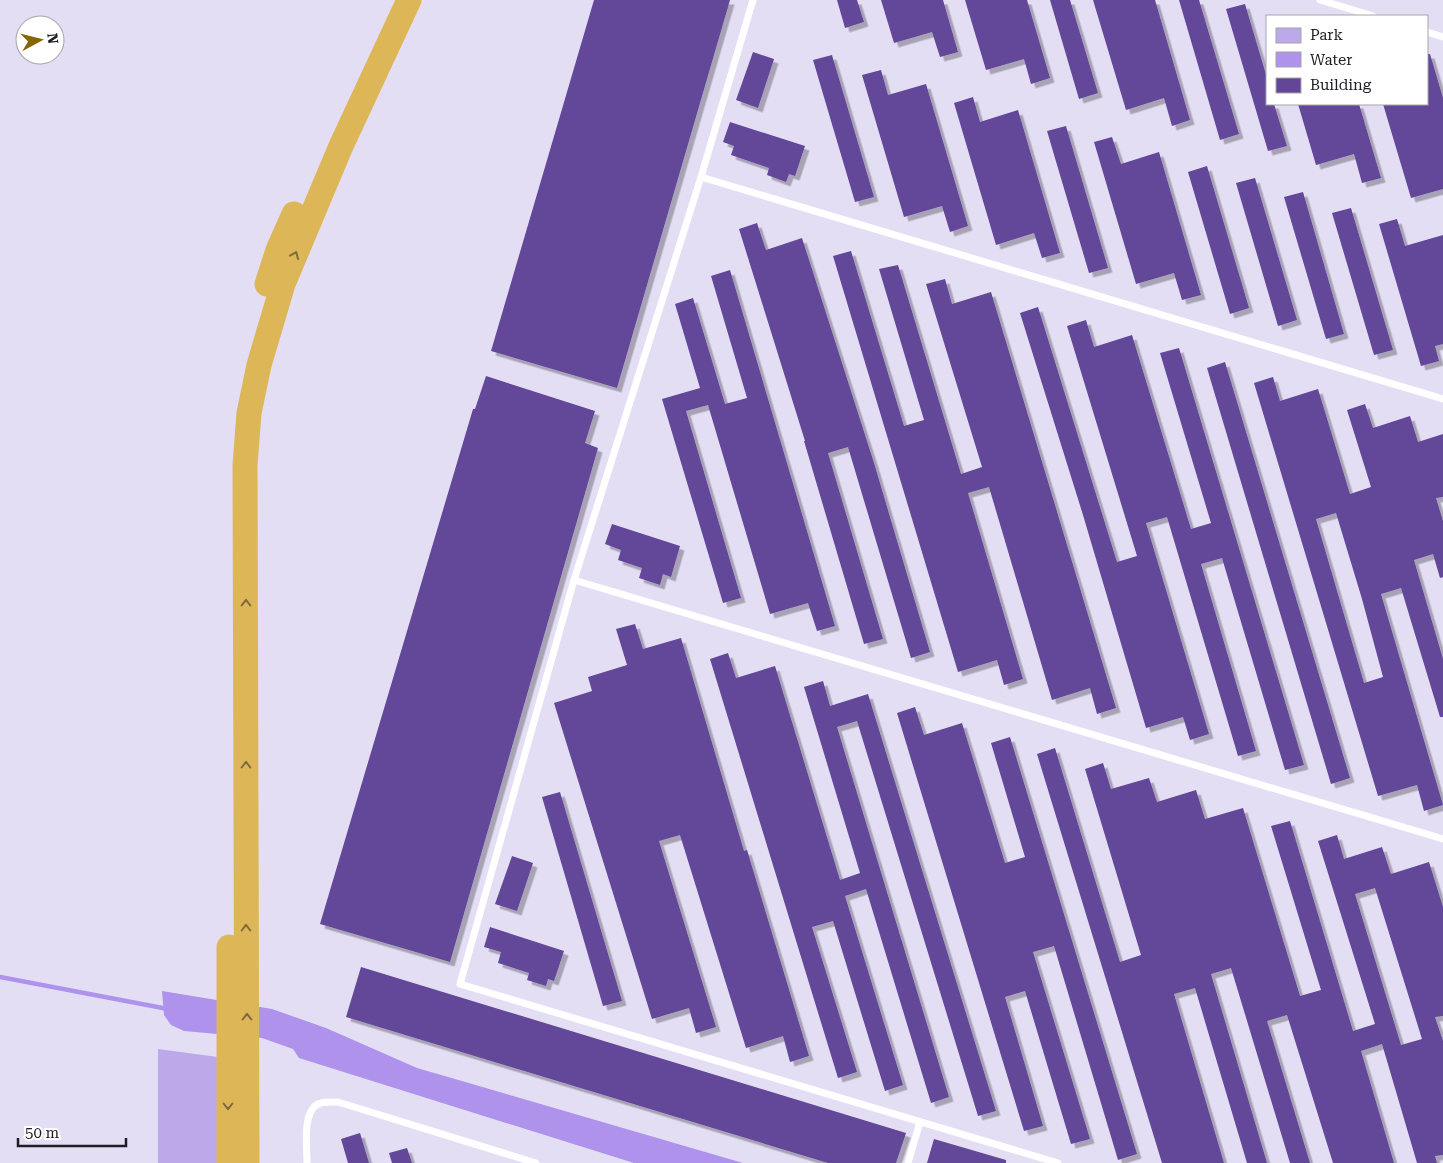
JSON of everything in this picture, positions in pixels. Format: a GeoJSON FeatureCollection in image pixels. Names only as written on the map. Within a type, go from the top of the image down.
{"type":"FeatureCollection","features":[{"type":"Feature","properties":{"kind":"highway"},"geometry":{"type":"LineString","coordinates":[[238,977],[229,492],[236,413],[256,317],[278,250],[392,0]]}},
{"type":"Feature","properties":{"kind":"highway"},"geometry":{"type":"LineString","coordinates":[[229,1163],[237,1057],[245,465],[249,412],[259,365],[283,284],[341,146],[409,0]]}},
{"type":"Feature","properties":{"kind":"highway"},"geometry":{"type":"LineString","coordinates":[[237,1057],[247,1163]]}},
{"type":"Feature","properties":{"kind":"lane"},"geometry":{"type":"LineString","coordinates":[[753,0],[701,177],[574,580],[460,984],[1058,1163]]}},
{"type":"Feature","properties":{"kind":"lane"},"geometry":{"type":"LineString","coordinates":[[1320,0],[1371,15]]}},
{"type":"Feature","properties":{"kind":"lane"},"geometry":{"type":"LineString","coordinates":[[1428,32],[1443,37]]}},
{"type":"Feature","properties":{"kind":"lane"},"geometry":{"type":"LineString","coordinates":[[701,177],[1443,399]]}},
{"type":"Feature","properties":{"kind":"lane"},"geometry":{"type":"LineString","coordinates":[[574,580],[1443,839]]}},
{"type":"Feature","properties":{"kind":"lane"},"geometry":{"type":"LineString","coordinates":[[307,1163],[306,1124],[311,1111],[317,1104],[338,1102],[536,1163]]}},
{"type":"Feature","properties":{"kind":"lane"},"geometry":{"type":"LineString","coordinates":[[908,1163],[920,1122]]}},
{"type":"Feature","properties":{"kind":"green space"},"geometry":{"type":"Polygon","coordinates":[[[158,1049],[218,1057],[217,1163],[158,1163],[158,1049]]]}},
{"type":"Feature","properties":{"kind":"water"},"geometry":{"type":"Polygon","coordinates":[[[162,991],[272,1009],[326,1028],[417,1068],[743,1163],[634,1163],[299,1058],[293,1049],[262,1038],[184,1031],[171,1025],[164,1015],[162,991]]]}},
{"type":"Feature","properties":{"kind":"building"},"geometry":{"type":"Polygon","coordinates":[[[594,0],[730,0],[617,388],[491,351],[594,0]]]}},
{"type":"Feature","properties":{"kind":"building"},"geometry":{"type":"Polygon","coordinates":[[[837,0],[857,0],[864,22],[845,28],[837,0]]]}},
{"type":"Feature","properties":{"kind":"building"},"geometry":{"type":"Polygon","coordinates":[[[881,0],[943,0],[958,52],[940,57],[932,32],[894,43],[881,0]]]}},
{"type":"Feature","properties":{"kind":"building"},"geometry":{"type":"Polygon","coordinates":[[[965,0],[1027,0],[1050,78],[1031,84],[1024,59],[986,70],[965,0]]]}},
{"type":"Feature","properties":{"kind":"building"},"geometry":{"type":"Polygon","coordinates":[[[1050,0],[1070,0],[1098,93],[1079,99],[1050,0]]]}},
{"type":"Feature","properties":{"kind":"building"},"geometry":{"type":"Polygon","coordinates":[[[1093,0],[1155,0],[1190,120],[1172,126],[1164,98],[1126,110],[1093,0]]]}},
{"type":"Feature","properties":{"kind":"building"},"geometry":{"type":"Polygon","coordinates":[[[1179,0],[1199,0],[1239,134],[1220,140],[1179,0]]]}},
{"type":"Feature","properties":{"kind":"building"},"geometry":{"type":"Polygon","coordinates":[[[1245,4],[1266,75],[1266,105],[1274,105],[1287,146],[1268,151],[1226,9],[1245,4]]]}},
{"type":"Feature","properties":{"kind":"building"},"geometry":{"type":"Polygon","coordinates":[[[753,52],[774,59],[758,108],[736,100],[753,52]]]}},
{"type":"Feature","properties":{"kind":"building"},"geometry":{"type":"Polygon","coordinates":[[[1428,54],[1430,54],[1443,98],[1443,189],[1411,198],[1383,105],[1428,105],[1428,54]]]}},
{"type":"Feature","properties":{"kind":"building"},"geometry":{"type":"Polygon","coordinates":[[[832,55],[874,197],[855,202],[813,60],[832,55]]]}},
{"type":"Feature","properties":{"kind":"building"},"geometry":{"type":"Polygon","coordinates":[[[881,70],[888,95],[926,84],[968,226],[950,232],[942,206],[904,217],[862,75],[881,70]]]}},
{"type":"Feature","properties":{"kind":"building"},"geometry":{"type":"Polygon","coordinates":[[[973,97],[980,122],[1018,110],[1060,253],[1042,258],[1034,233],[996,245],[954,103],[973,97]]]}},
{"type":"Feature","properties":{"kind":"building"},"geometry":{"type":"Polygon","coordinates":[[[1298,105],[1359,105],[1381,178],[1362,183],[1354,154],[1316,165],[1298,105]]]}},
{"type":"Feature","properties":{"kind":"building"},"geometry":{"type":"Polygon","coordinates":[[[730,122],[805,146],[795,176],[789,174],[786,182],[767,175],[769,168],[731,155],[734,146],[723,142],[730,122]]]}},
{"type":"Feature","properties":{"kind":"building"},"geometry":{"type":"Polygon","coordinates":[[[1066,126],[1108,268],[1089,273],[1047,131],[1066,126]]]}},
{"type":"Feature","properties":{"kind":"building"},"geometry":{"type":"Polygon","coordinates":[[[1112,137],[1121,164],[1159,152],[1201,295],[1182,300],[1174,273],[1136,284],[1094,142],[1112,137]]]}},
{"type":"Feature","properties":{"kind":"building"},"geometry":{"type":"Polygon","coordinates":[[[1207,166],[1249,308],[1230,314],[1188,172],[1207,166]]]}},
{"type":"Feature","properties":{"kind":"building"},"geometry":{"type":"Polygon","coordinates":[[[1255,178],[1297,320],[1278,326],[1236,183],[1255,178]]]}},
{"type":"Feature","properties":{"kind":"building"},"geometry":{"type":"Polygon","coordinates":[[[1303,192],[1344,334],[1326,339],[1284,197],[1303,192]]]}},
{"type":"Feature","properties":{"kind":"building"},"geometry":{"type":"Polygon","coordinates":[[[1351,208],[1393,350],[1374,355],[1332,213],[1351,208]]]}},
{"type":"Feature","properties":{"kind":"building"},"geometry":{"type":"Polygon","coordinates":[[[1397,219],[1405,246],[1443,235],[1443,344],[1435,346],[1439,361],[1421,366],[1379,224],[1397,219]]]}},
{"type":"Feature","properties":{"kind":"building"},"geometry":{"type":"Polygon","coordinates":[[[757,223],[766,250],[802,238],[874,463],[930,652],[911,658],[848,447],[828,453],[883,639],[864,644],[805,441],[739,229],[757,223]]]}},
{"type":"Feature","properties":{"kind":"building"},"geometry":{"type":"Polygon","coordinates":[[[851,251],[904,426],[924,420],[879,269],[898,265],[961,474],[982,467],[926,284],[945,279],[952,304],[991,292],[1116,708],[1097,714],[1090,688],[1052,700],[989,487],[968,493],[1023,679],[1004,685],[997,660],[958,672],[833,256],[851,251]]]}},
{"type":"Feature","properties":{"kind":"building"},"geometry":{"type":"Polygon","coordinates":[[[730,270],[835,626],[817,631],[808,603],[770,614],[708,405],[686,411],[741,598],[723,603],[662,399],[700,388],[675,304],[693,298],[725,404],[747,398],[711,276],[730,270]]]}},
{"type":"Feature","properties":{"kind":"building"},"geometry":{"type":"Polygon","coordinates":[[[1038,307],[1117,562],[1137,556],[1067,326],[1086,320],[1094,347],[1132,335],[1191,529],[1211,523],[1160,353],[1179,348],[1304,765],[1285,770],[1222,558],[1201,564],[1256,751],[1238,756],[1167,517],[1146,523],[1209,734],[1190,740],[1183,717],[1146,728],[1083,515],[1020,313],[1038,307]]]}},
{"type":"Feature","properties":{"kind":"building"},"geometry":{"type":"Polygon","coordinates":[[[1225,362],[1350,778],[1331,784],[1207,368],[1225,362]]]}},
{"type":"Feature","properties":{"kind":"building"},"geometry":{"type":"Polygon","coordinates":[[[486,376],[595,411],[585,443],[598,448],[450,962],[320,924],[473,409],[475,409],[486,376]]]}},
{"type":"Feature","properties":{"kind":"building"},"geometry":{"type":"Polygon","coordinates":[[[1273,377],[1280,401],[1318,389],[1350,494],[1371,487],[1347,410],[1365,404],[1373,428],[1410,416],[1418,442],[1443,434],[1443,497],[1436,498],[1443,521],[1443,577],[1440,578],[1433,554],[1414,560],[1443,659],[1443,717],[1440,717],[1401,588],[1381,594],[1443,805],[1424,811],[1417,785],[1378,796],[1254,383],[1273,377]],[[1336,513],[1316,519],[1364,683],[1383,677],[1336,513]]]}},
{"type":"Feature","properties":{"kind":"building"},"geometry":{"type":"Polygon","coordinates":[[[612,524],[680,546],[671,577],[663,574],[660,585],[639,578],[642,568],[618,560],[621,550],[605,544],[612,524]]]}},
{"type":"Feature","properties":{"kind":"building"},"geometry":{"type":"Polygon","coordinates":[[[635,624],[643,649],[681,638],[744,851],[747,850],[809,1056],[790,1062],[783,1036],[746,1048],[680,835],[659,841],[716,1027],[696,1033],[689,1008],[652,1019],[554,703],[592,691],[588,677],[627,665],[616,629],[635,624]]]}},
{"type":"Feature","properties":{"kind":"building"},"geometry":{"type":"Polygon","coordinates":[[[728,653],[736,678],[775,666],[840,880],[860,873],[804,687],[823,681],[830,706],[868,694],[996,1111],[978,1116],[857,721],[837,727],[949,1097],[931,1103],[866,889],[845,896],[903,1085],[885,1091],[833,921],[812,927],[857,1072],[838,1078],[710,659],[728,653]]]}},
{"type":"Feature","properties":{"kind":"building"},"geometry":{"type":"Polygon","coordinates":[[[915,707],[924,735],[962,723],[1005,863],[1025,857],[991,743],[1010,737],[1137,1154],[1118,1160],[1054,946],[1033,952],[1090,1139],[1071,1144],[1025,991],[1005,997],[1043,1126],[1024,1131],[897,713],[915,707]]]}},
{"type":"Feature","properties":{"kind":"building"},"geometry":{"type":"Polygon","coordinates":[[[1055,748],[1120,962],[1141,955],[1085,769],[1103,763],[1111,789],[1149,778],[1157,802],[1196,790],[1205,819],[1243,808],[1300,996],[1321,990],[1271,826],[1290,821],[1353,1031],[1375,1024],[1318,841],[1337,835],[1344,859],[1382,847],[1391,874],[1429,862],[1443,907],[1443,1016],[1435,1017],[1443,1041],[1443,1155],[1435,1156],[1437,1163],[1417,1163],[1382,1044],[1361,1051],[1394,1163],[1333,1163],[1287,1015],[1267,1021],[1310,1163],[1290,1163],[1231,968],[1211,974],[1267,1163],[1247,1163],[1195,988],[1174,994],[1224,1163],[1162,1163],[1037,754],[1055,748]],[[1375,888],[1355,894],[1401,1045],[1422,1039],[1375,888]]]}},
{"type":"Feature","properties":{"kind":"building"},"geometry":{"type":"Polygon","coordinates":[[[560,792],[622,1001],[603,1006],[542,797],[560,792]]]}},
{"type":"Feature","properties":{"kind":"building"},"geometry":{"type":"Polygon","coordinates":[[[512,856],[533,863],[517,911],[495,904],[512,856]]]}},
{"type":"Feature","properties":{"kind":"building"},"geometry":{"type":"Polygon","coordinates":[[[490,927],[564,951],[554,981],[548,979],[546,986],[527,980],[529,973],[498,963],[501,952],[484,947],[490,927]]]}},
{"type":"Feature","properties":{"kind":"building"},"geometry":{"type":"Polygon","coordinates":[[[361,967],[906,1133],[896,1163],[828,1163],[346,1017],[361,967]]]}},
{"type":"Feature","properties":{"kind":"building"},"geometry":{"type":"Polygon","coordinates":[[[360,1133],[369,1163],[348,1163],[341,1139],[360,1133]]]}},
{"type":"Feature","properties":{"kind":"building"},"geometry":{"type":"Polygon","coordinates":[[[934,1139],[1006,1160],[1006,1163],[927,1163],[934,1139]]]}},
{"type":"Feature","properties":{"kind":"building"},"geometry":{"type":"Polygon","coordinates":[[[407,1148],[412,1163],[392,1163],[389,1153],[407,1148]]]}},
{"type":"Feature","properties":{"kind":"waterway"},"geometry":{"type":"LineString","coordinates":[[0,977],[168,1009]]}}]}
